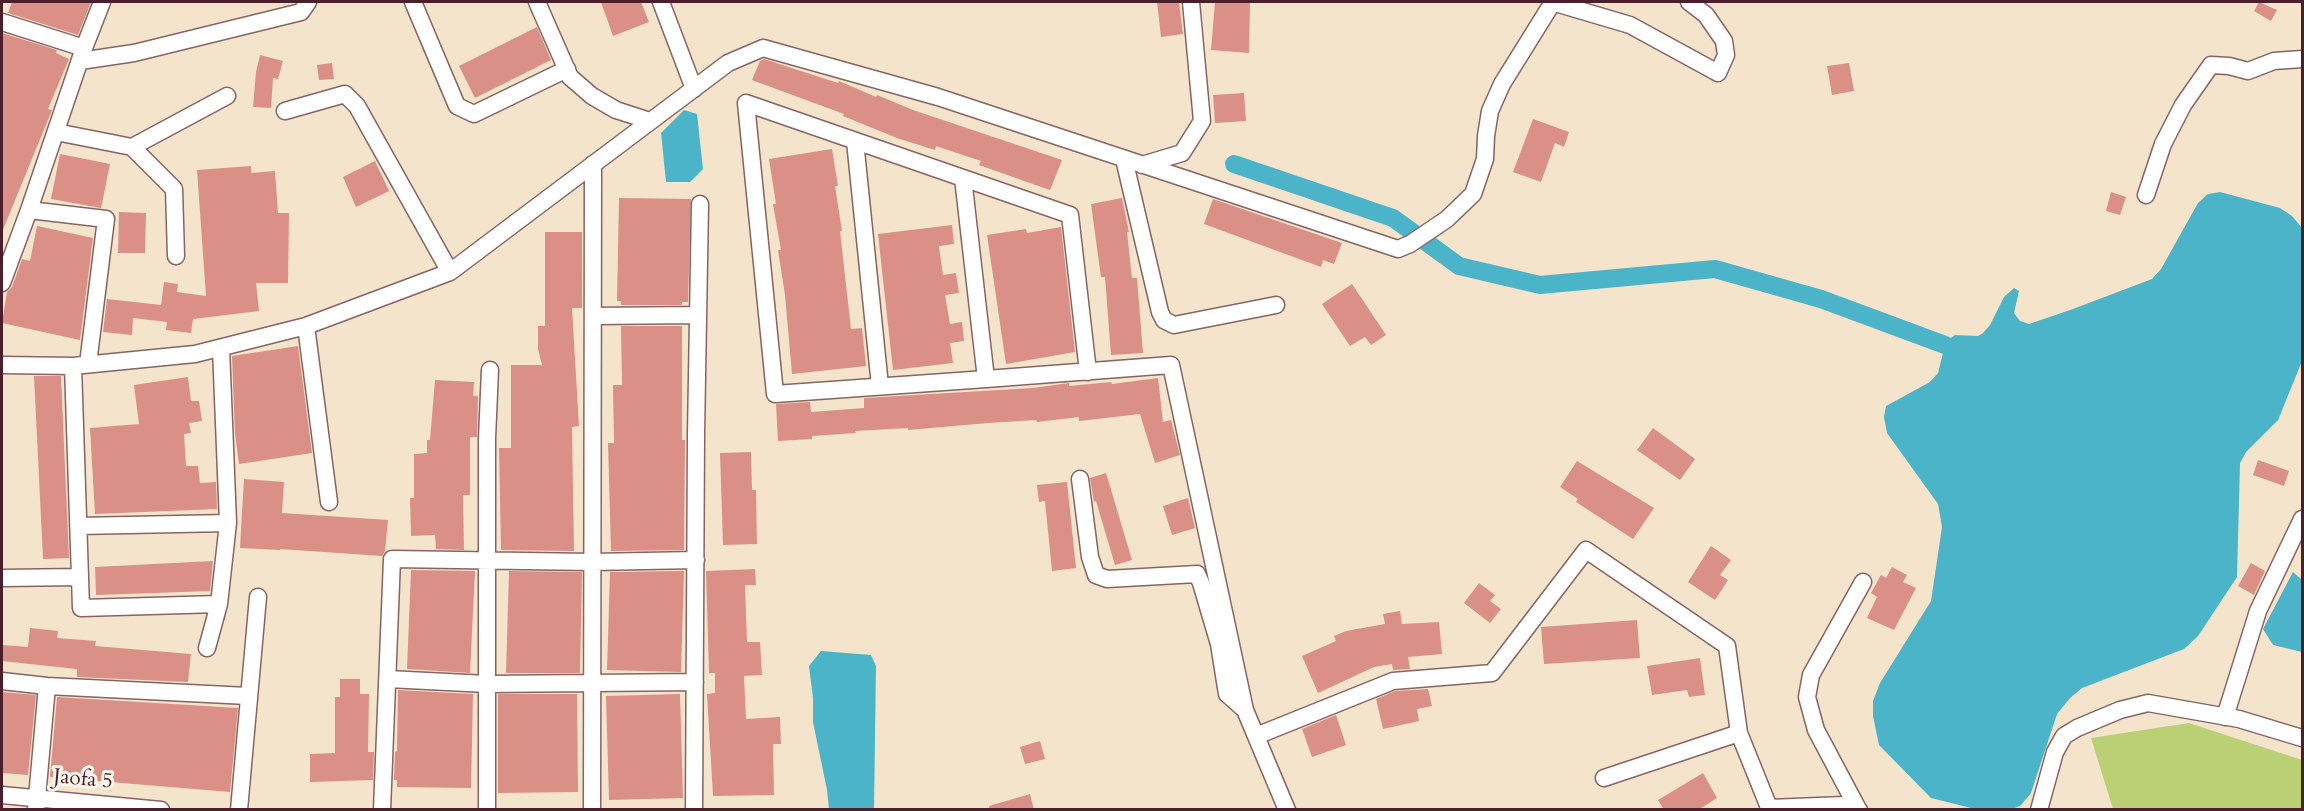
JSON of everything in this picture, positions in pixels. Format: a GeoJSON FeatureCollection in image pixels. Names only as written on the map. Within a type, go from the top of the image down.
{"type":"FeatureCollection","features":[{"type":"Feature","properties":{"kind":"street"},"geometry":{"type":"LineString","coordinates":[[2,283],[102,2]]}},
{"type":"Feature","properties":{"kind":"street"},"geometry":{"type":"LineString","coordinates":[[2,22],[82,54],[134,53],[301,12],[308,2]]}},
{"type":"Feature","properties":{"kind":"street"},"geometry":{"type":"LineString","coordinates":[[413,2],[457,106],[474,114],[567,69]]}},
{"type":"Feature","properties":{"kind":"street"},"geometry":{"type":"LineString","coordinates":[[537,2],[570,77],[592,96],[616,110],[650,121]]}},
{"type":"Feature","properties":{"kind":"street"},"geometry":{"type":"LineString","coordinates":[[661,2],[694,89]]}},
{"type":"Feature","properties":{"kind":"street"},"geometry":{"type":"LineString","coordinates":[[1142,165],[1182,153],[1202,121],[1191,2]]}},
{"type":"Feature","properties":{"kind":"street"},"geometry":{"type":"LineString","coordinates":[[2,365],[81,365],[195,354],[306,326],[450,272],[728,63],[763,48],[938,97],[1398,249],[1410,244],[1447,219],[1473,194],[1485,159],[1490,111],[1502,84],[1552,2],[1630,25],[1718,73],[1726,55],[1724,41],[1706,15],[1689,2]]}},
{"type":"Feature","properties":{"kind":"street"},"geometry":{"type":"LineString","coordinates":[[2146,195],[2163,144],[2183,105],[2211,65],[2229,66],[2248,71],[2274,61],[2302,59]]}},
{"type":"Feature","properties":{"kind":"street"},"geometry":{"type":"LineString","coordinates":[[285,111],[345,94],[357,106],[450,272]]}},
{"type":"Feature","properties":{"kind":"street"},"geometry":{"type":"LineString","coordinates":[[132,147],[227,96]]}},
{"type":"Feature","properties":{"kind":"street"},"geometry":{"type":"LineString","coordinates":[[1088,372],[1070,215],[746,103],[774,394],[1088,372],[1172,365],[1245,710],[1287,810]]}},
{"type":"Feature","properties":{"kind":"street"},"geometry":{"type":"LineString","coordinates":[[56,132],[132,147],[174,189],[177,256]]}},
{"type":"Feature","properties":{"kind":"street"},"geometry":{"type":"LineString","coordinates":[[855,141],[880,386]]}},
{"type":"Feature","properties":{"kind":"street"},"geometry":{"type":"LineString","coordinates":[[1124,159],[1160,312],[1164,320],[1174,325],[1276,305]]}},
{"type":"Feature","properties":{"kind":"street"},"geometry":{"type":"LineString","coordinates":[[592,810],[593,164]]}},
{"type":"Feature","properties":{"kind":"street"},"geometry":{"type":"LineString","coordinates":[[963,178],[986,379]]}},
{"type":"Feature","properties":{"kind":"street"},"geometry":{"type":"LineString","coordinates":[[694,810],[700,204]]}},
{"type":"Feature","properties":{"kind":"street"},"geometry":{"type":"LineString","coordinates":[[29,210],[106,219],[81,365],[78,526],[81,608],[219,604]]}},
{"type":"Feature","properties":{"kind":"street"},"geometry":{"type":"LineString","coordinates":[[593,316],[698,315]]}},
{"type":"Feature","properties":{"kind":"street"},"geometry":{"type":"LineString","coordinates":[[306,326],[329,502]]}},
{"type":"Feature","properties":{"kind":"street"},"geometry":{"type":"LineString","coordinates":[[207,648],[219,604],[228,523],[221,348]]}},
{"type":"Feature","properties":{"kind":"street"},"geometry":{"type":"LineString","coordinates":[[487,810],[487,438],[490,370]]}},
{"type":"Feature","properties":{"kind":"street"},"geometry":{"type":"LineString","coordinates":[[1080,479],[1090,557],[1096,575],[1107,579],[1197,574],[1202,583],[1219,644],[1227,694],[1245,710]]}},
{"type":"Feature","properties":{"kind":"street"},"geometry":{"type":"LineString","coordinates":[[2225,717],[2258,611],[2302,519]]}},
{"type":"Feature","properties":{"kind":"street"},"geometry":{"type":"LineString","coordinates":[[78,526],[228,523]]}},
{"type":"Feature","properties":{"kind":"street"},"geometry":{"type":"LineString","coordinates":[[1256,736],[1392,681],[1492,673],[1586,550],[1727,646],[1739,733],[1769,809],[1844,805],[1858,809]]}},
{"type":"Feature","properties":{"kind":"street"},"geometry":{"type":"LineString","coordinates":[[382,810],[392,559],[592,562],[696,560]]}},
{"type":"Feature","properties":{"kind":"street"},"geometry":{"type":"LineString","coordinates":[[2,578],[80,577]]}},
{"type":"Feature","properties":{"kind":"street"},"geometry":{"type":"LineString","coordinates":[[1858,809],[1816,730],[1807,698],[1811,675],[1863,582]]}},
{"type":"Feature","properties":{"kind":"street"},"geometry":{"type":"LineString","coordinates":[[239,810],[258,597]]}},
{"type":"Feature","properties":{"kind":"street"},"geometry":{"type":"LineString","coordinates":[[388,679],[488,684],[695,682]]}},
{"type":"Feature","properties":{"kind":"street"},"geometry":{"type":"LineString","coordinates":[[2,681],[47,686],[248,696]]}},
{"type":"Feature","properties":{"kind":"street"},"geometry":{"type":"LineString","coordinates":[[37,804],[47,686]]}},
{"type":"Feature","properties":{"kind":"street"},"geometry":{"type":"LineString","coordinates":[[2039,810],[2059,743],[2068,732],[2120,710],[2148,703],[2225,717],[2302,738]]}},
{"type":"Feature","properties":{"kind":"street"},"geometry":{"type":"LineString","coordinates":[[1604,778],[1739,733]]}},
{"type":"Feature","properties":{"kind":"street","name":"Jaofa 5"},"geometry":{"type":"LineString","coordinates":[[2,795],[37,804],[161,810]]}},
{"type":"Feature","properties":{"kind":"green space"},"geometry":{"type":"Polygon","coordinates":[[[2189,723],[2302,760],[2302,809],[2113,809],[2091,738],[2189,723]]]}},
{"type":"Feature","properties":{"kind":"water"},"geometry":{"type":"Polygon","coordinates":[[[684,110],[697,114],[703,169],[690,182],[666,182],[661,133],[684,110]]]}},
{"type":"Feature","properties":{"kind":"water"},"geometry":{"type":"Polygon","coordinates":[[[2220,192],[2280,208],[2292,216],[2302,228],[2302,361],[2278,420],[2246,452],[2240,463],[2237,577],[2198,636],[2184,649],[2082,688],[2070,698],[2057,714],[2031,793],[2021,805],[2013,809],[1975,809],[1931,798],[1879,745],[1873,716],[1873,701],[1880,683],[1931,601],[1942,527],[1938,504],[1887,433],[1884,417],[1886,406],[1930,382],[1938,373],[1946,341],[1955,335],[1978,336],[1983,333],[1990,325],[2004,297],[2014,288],[2019,291],[2014,313],[2020,321],[2029,324],[2152,279],[2161,269],[2198,203],[2208,194],[2220,192]]]}},
{"type":"Feature","properties":{"kind":"water"},"geometry":{"type":"Polygon","coordinates":[[[2293,572],[2302,580],[2302,652],[2273,645],[2263,629],[2293,572]]]}},
{"type":"Feature","properties":{"kind":"water"},"geometry":{"type":"Polygon","coordinates":[[[821,651],[871,655],[876,666],[874,809],[829,809],[813,722],[809,666],[821,651]]]}},
{"type":"Feature","properties":{"kind":"building"},"geometry":{"type":"Polygon","coordinates":[[[12,2],[91,2],[78,35],[8,13],[12,2]]]}},
{"type":"Feature","properties":{"kind":"building"},"geometry":{"type":"Polygon","coordinates":[[[601,2],[641,2],[649,22],[613,36],[601,2]]]}},
{"type":"Feature","properties":{"kind":"building"},"geometry":{"type":"Polygon","coordinates":[[[1157,2],[1179,2],[1183,34],[1161,37],[1157,2]]]}},
{"type":"Feature","properties":{"kind":"building"},"geometry":{"type":"Polygon","coordinates":[[[1215,2],[1250,2],[1249,53],[1211,50],[1215,2]]]}},
{"type":"Feature","properties":{"kind":"building"},"geometry":{"type":"Polygon","coordinates":[[[2259,2],[2277,10],[2271,21],[2254,11],[2259,2]]]}},
{"type":"Feature","properties":{"kind":"building"},"geometry":{"type":"Polygon","coordinates":[[[537,27],[551,60],[475,98],[459,66],[537,27]]]}},
{"type":"Feature","properties":{"kind":"building"},"geometry":{"type":"Polygon","coordinates":[[[2,33],[57,50],[56,53],[69,59],[48,109],[52,110],[2,232],[2,33]]]}},
{"type":"Feature","properties":{"kind":"building"},"geometry":{"type":"Polygon","coordinates":[[[260,55],[283,61],[278,79],[273,78],[271,108],[253,107],[260,55]]]}},
{"type":"Feature","properties":{"kind":"building"},"geometry":{"type":"Polygon","coordinates":[[[764,59],[838,83],[839,81],[876,97],[877,95],[913,110],[1062,160],[1050,190],[979,165],[981,161],[936,146],[935,150],[897,138],[843,116],[844,114],[752,80],[760,61],[764,59]]]}},
{"type":"Feature","properties":{"kind":"building"},"geometry":{"type":"Polygon","coordinates":[[[332,63],[334,79],[319,80],[317,65],[332,63]]]}},
{"type":"Feature","properties":{"kind":"building"},"geometry":{"type":"Polygon","coordinates":[[[1849,63],[1854,91],[1832,95],[1827,66],[1849,63]]]}},
{"type":"Feature","properties":{"kind":"building"},"geometry":{"type":"Polygon","coordinates":[[[1244,93],[1246,121],[1215,123],[1213,95],[1244,93]]]}},
{"type":"Feature","properties":{"kind":"building"},"geometry":{"type":"Polygon","coordinates":[[[1533,119],[1569,132],[1564,147],[1555,143],[1541,182],[1513,172],[1533,119]]]}},
{"type":"Feature","properties":{"kind":"building"},"geometry":{"type":"Polygon","coordinates":[[[832,149],[838,186],[835,186],[842,231],[840,231],[851,329],[862,328],[866,366],[792,374],[785,295],[778,250],[781,250],[773,204],[776,204],[769,159],[832,149]]]}},
{"type":"Feature","properties":{"kind":"building"},"geometry":{"type":"Polygon","coordinates":[[[60,154],[110,164],[101,208],[51,199],[60,154]]]}},
{"type":"Feature","properties":{"kind":"building"},"geometry":{"type":"Polygon","coordinates":[[[375,161],[389,191],[356,207],[343,177],[375,161]]]}},
{"type":"Feature","properties":{"kind":"building"},"geometry":{"type":"Polygon","coordinates":[[[251,166],[251,173],[275,171],[278,213],[289,213],[288,283],[256,283],[259,311],[193,319],[191,333],[166,330],[167,322],[133,318],[132,335],[103,332],[107,299],[161,305],[164,282],[178,284],[177,292],[206,296],[197,170],[251,166]]]}},
{"type":"Feature","properties":{"kind":"building"},"geometry":{"type":"Polygon","coordinates":[[[2111,192],[2126,197],[2120,215],[2106,211],[2111,192]]]}},
{"type":"Feature","properties":{"kind":"building"},"geometry":{"type":"Polygon","coordinates":[[[619,198],[691,199],[688,302],[682,302],[682,305],[621,305],[621,301],[617,301],[619,198]]]}},
{"type":"Feature","properties":{"kind":"building"},"geometry":{"type":"Polygon","coordinates":[[[1122,198],[1129,232],[1127,232],[1132,278],[1137,278],[1143,353],[1111,355],[1105,277],[1101,277],[1091,204],[1122,198]]]}},
{"type":"Feature","properties":{"kind":"building"},"geometry":{"type":"Polygon","coordinates":[[[1213,199],[1342,243],[1334,264],[1323,260],[1321,267],[1204,224],[1213,199]]]}},
{"type":"Feature","properties":{"kind":"building"},"geometry":{"type":"Polygon","coordinates":[[[119,212],[146,213],[145,253],[118,253],[119,212]]]}},
{"type":"Feature","properties":{"kind":"building"},"geometry":{"type":"Polygon","coordinates":[[[952,225],[954,244],[939,246],[943,275],[956,273],[959,293],[945,295],[950,324],[962,322],[964,341],[950,343],[953,363],[893,370],[878,234],[952,225]]]}},
{"type":"Feature","properties":{"kind":"building"},"geometry":{"type":"Polygon","coordinates":[[[37,226],[93,238],[80,340],[2,323],[7,292],[12,287],[22,259],[30,261],[37,226]]]}},
{"type":"Feature","properties":{"kind":"building"},"geometry":{"type":"Polygon","coordinates":[[[1061,227],[1075,352],[1006,364],[987,235],[1026,229],[1027,233],[1061,227]]]}},
{"type":"Feature","properties":{"kind":"building"},"geometry":{"type":"Polygon","coordinates":[[[545,232],[582,232],[582,308],[572,308],[579,426],[572,427],[574,551],[501,550],[499,448],[511,448],[511,365],[542,365],[538,349],[538,326],[545,326],[545,232]]]}},
{"type":"Feature","properties":{"kind":"building"},"geometry":{"type":"Polygon","coordinates":[[[1352,284],[1386,335],[1371,345],[1365,337],[1350,346],[1322,304],[1352,284]]]}},
{"type":"Feature","properties":{"kind":"building"},"geometry":{"type":"Polygon","coordinates":[[[621,326],[682,326],[682,440],[685,440],[684,550],[611,551],[608,443],[614,443],[613,385],[622,385],[621,326]]]}},
{"type":"Feature","properties":{"kind":"building"},"geometry":{"type":"Polygon","coordinates":[[[298,346],[312,453],[239,464],[235,434],[232,356],[298,346]]]}},
{"type":"Feature","properties":{"kind":"building"},"geometry":{"type":"Polygon","coordinates":[[[34,376],[61,376],[69,558],[43,559],[34,376]]]}},
{"type":"Feature","properties":{"kind":"building"},"geometry":{"type":"Polygon","coordinates":[[[188,377],[191,401],[199,401],[202,421],[189,423],[191,433],[184,434],[186,466],[198,466],[200,483],[216,482],[217,509],[95,514],[90,428],[139,424],[134,385],[188,377]]]}},
{"type":"Feature","properties":{"kind":"building"},"geometry":{"type":"Polygon","coordinates":[[[1158,378],[1163,422],[1171,420],[1180,455],[1155,463],[1140,414],[1079,421],[1079,417],[1037,422],[1036,420],[908,430],[908,428],[855,431],[856,433],[812,436],[812,439],[778,441],[776,404],[810,402],[811,412],[864,408],[864,398],[1033,388],[1069,383],[1069,386],[1111,382],[1112,384],[1158,378]]]}},
{"type":"Feature","properties":{"kind":"building"},"geometry":{"type":"Polygon","coordinates":[[[435,380],[474,382],[473,396],[478,396],[477,437],[470,437],[470,495],[463,495],[464,550],[436,549],[435,535],[411,536],[410,498],[414,498],[414,454],[427,453],[435,380]]]}},
{"type":"Feature","properties":{"kind":"building"},"geometry":{"type":"Polygon","coordinates":[[[1653,428],[1695,459],[1680,480],[1637,450],[1653,428]]]}},
{"type":"Feature","properties":{"kind":"building"},"geometry":{"type":"Polygon","coordinates":[[[751,452],[752,490],[756,490],[757,544],[723,545],[720,453],[751,452]]]}},
{"type":"Feature","properties":{"kind":"building"},"geometry":{"type":"Polygon","coordinates":[[[2258,460],[2289,471],[2284,486],[2253,475],[2258,460]]]}},
{"type":"Feature","properties":{"kind":"building"},"geometry":{"type":"Polygon","coordinates":[[[1577,461],[1654,508],[1633,539],[1576,502],[1578,499],[1560,487],[1577,461]]]}},
{"type":"Feature","properties":{"kind":"building"},"geometry":{"type":"Polygon","coordinates":[[[1106,473],[1132,560],[1115,565],[1096,501],[1094,502],[1090,478],[1106,473]]]}},
{"type":"Feature","properties":{"kind":"building"},"geometry":{"type":"Polygon","coordinates":[[[244,479],[284,482],[282,513],[388,520],[385,551],[382,556],[240,548],[244,479]]]}},
{"type":"Feature","properties":{"kind":"building"},"geometry":{"type":"Polygon","coordinates":[[[1067,482],[1076,568],[1052,571],[1045,501],[1039,502],[1037,485],[1067,482]]]}},
{"type":"Feature","properties":{"kind":"building"},"geometry":{"type":"Polygon","coordinates":[[[1188,498],[1195,528],[1172,535],[1163,506],[1188,498]]]}},
{"type":"Feature","properties":{"kind":"building"},"geometry":{"type":"Polygon","coordinates":[[[1711,546],[1731,560],[1720,575],[1728,580],[1715,600],[1688,582],[1711,546]]]}},
{"type":"Feature","properties":{"kind":"building"},"geometry":{"type":"Polygon","coordinates":[[[213,561],[210,591],[96,595],[95,567],[213,561]]]}},
{"type":"Feature","properties":{"kind":"building"},"geometry":{"type":"Polygon","coordinates":[[[2251,563],[2265,571],[2254,595],[2238,586],[2251,563]]]}},
{"type":"Feature","properties":{"kind":"building"},"geometry":{"type":"Polygon","coordinates":[[[1892,567],[1907,575],[1903,582],[1916,588],[1894,630],[1867,618],[1877,597],[1871,593],[1881,575],[1886,578],[1892,567]]]}},
{"type":"Feature","properties":{"kind":"building"},"geometry":{"type":"Polygon","coordinates":[[[755,569],[756,585],[745,585],[747,642],[760,642],[762,675],[744,676],[746,719],[780,717],[781,744],[773,744],[774,795],[713,796],[707,694],[715,693],[715,673],[709,673],[706,571],[755,569]]]}},
{"type":"Feature","properties":{"kind":"building"},"geometry":{"type":"Polygon","coordinates":[[[411,570],[475,571],[470,673],[407,669],[411,570]]]}},
{"type":"Feature","properties":{"kind":"building"},"geometry":{"type":"Polygon","coordinates":[[[509,571],[582,572],[580,673],[506,673],[509,571]]]}},
{"type":"Feature","properties":{"kind":"building"},"geometry":{"type":"Polygon","coordinates":[[[684,571],[681,672],[607,670],[610,572],[684,571]]]}},
{"type":"Feature","properties":{"kind":"building"},"geometry":{"type":"Polygon","coordinates":[[[1479,583],[1495,595],[1490,601],[1501,609],[1490,623],[1464,603],[1479,583]]]}},
{"type":"Feature","properties":{"kind":"building"},"geometry":{"type":"Polygon","coordinates":[[[1400,611],[1402,624],[1439,622],[1442,654],[1408,657],[1410,669],[1393,670],[1392,664],[1374,667],[1318,693],[1302,656],[1336,641],[1334,636],[1346,631],[1385,624],[1383,614],[1400,611]]]}},
{"type":"Feature","properties":{"kind":"building"},"geometry":{"type":"Polygon","coordinates":[[[1637,620],[1640,658],[1544,664],[1541,627],[1637,620]]]}},
{"type":"Feature","properties":{"kind":"building"},"geometry":{"type":"Polygon","coordinates":[[[30,628],[58,631],[57,638],[96,641],[95,646],[191,654],[188,682],[77,677],[77,669],[2,661],[2,645],[28,647],[30,628]]]}},
{"type":"Feature","properties":{"kind":"building"},"geometry":{"type":"Polygon","coordinates":[[[1700,658],[1705,695],[1689,697],[1687,690],[1652,695],[1647,666],[1700,658]]]}},
{"type":"Feature","properties":{"kind":"building"},"geometry":{"type":"Polygon","coordinates":[[[340,679],[360,679],[360,694],[369,694],[368,752],[374,752],[373,780],[310,782],[310,754],[335,753],[335,697],[340,697],[340,679]]]}},
{"type":"Feature","properties":{"kind":"building"},"geometry":{"type":"Polygon","coordinates":[[[1428,689],[1432,706],[1417,709],[1419,721],[1383,729],[1376,699],[1395,691],[1428,689]]]}},
{"type":"Feature","properties":{"kind":"building"},"geometry":{"type":"Polygon","coordinates":[[[398,690],[473,694],[471,788],[397,787],[397,780],[394,780],[398,690]]]}},
{"type":"Feature","properties":{"kind":"building"},"geometry":{"type":"Polygon","coordinates":[[[2,692],[36,695],[28,775],[2,773],[2,692]]]}},
{"type":"Feature","properties":{"kind":"building"},"geometry":{"type":"Polygon","coordinates":[[[498,694],[577,694],[578,792],[498,793],[498,694]]]}},
{"type":"Feature","properties":{"kind":"building"},"geometry":{"type":"Polygon","coordinates":[[[680,694],[683,798],[609,800],[606,696],[680,694]]]}},
{"type":"Feature","properties":{"kind":"building"},"geometry":{"type":"Polygon","coordinates":[[[57,697],[238,708],[230,792],[50,777],[57,697]]]}},
{"type":"Feature","properties":{"kind":"building"},"geometry":{"type":"Polygon","coordinates":[[[1336,715],[1346,745],[1312,757],[1302,729],[1336,715]]]}},
{"type":"Feature","properties":{"kind":"building"},"geometry":{"type":"Polygon","coordinates":[[[1040,741],[1045,759],[1025,764],[1020,747],[1040,741]]]}},
{"type":"Feature","properties":{"kind":"building"},"geometry":{"type":"Polygon","coordinates":[[[1703,773],[1717,798],[1698,810],[1664,810],[1658,800],[1703,773]]]}},
{"type":"Feature","properties":{"kind":"building"},"geometry":{"type":"Polygon","coordinates":[[[1030,794],[1034,810],[990,810],[989,806],[1030,794]]]}},
{"type":"Feature","properties":{"kind":"waterway"},"geometry":{"type":"LineString","coordinates":[[1234,164],[1393,218],[1459,266],[1540,285],[1715,269],[1821,299],[1945,345]]}}]}
